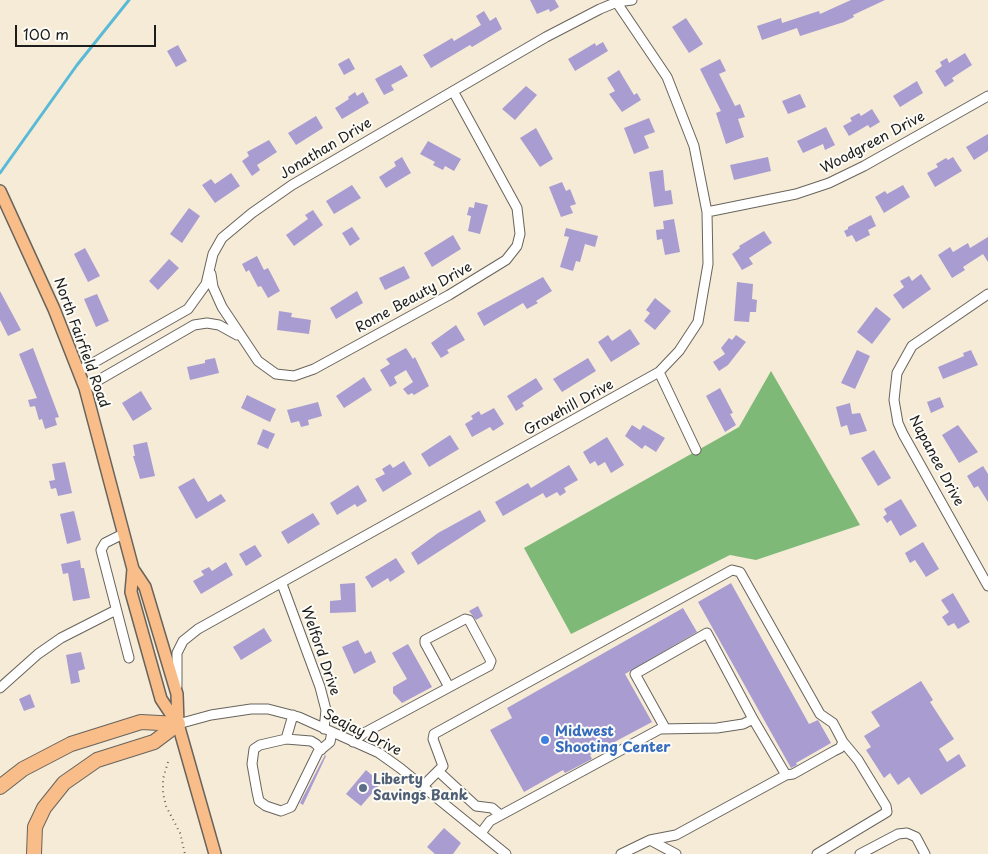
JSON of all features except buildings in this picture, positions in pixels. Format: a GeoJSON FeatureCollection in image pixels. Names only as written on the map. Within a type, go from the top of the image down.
{"type":"FeatureCollection","features":[{"type":"Feature","properties":{"kind":"highway"},"geometry":{"type":"LineString","coordinates":[[0,787],[23,769],[71,744],[140,722],[178,724]]}},
{"type":"Feature","properties":{"kind":"highway"},"geometry":{"type":"LineString","coordinates":[[34,854],[35,828],[44,808],[64,783],[97,760],[154,742],[178,724]]}},
{"type":"Feature","properties":{"kind":"main road","name":"North Fairfield Road"},"geometry":{"type":"LineString","coordinates":[[0,191],[54,309],[85,388],[133,569],[145,588],[177,694],[178,724],[215,854]]}},
{"type":"Feature","properties":{"kind":"main road","name":"North Fairfield Road"},"geometry":{"type":"LineString","coordinates":[[133,569],[131,592],[161,698],[178,724]]}},
{"type":"Feature","properties":{"kind":"street","name":"Jonathan Drive"},"geometry":{"type":"LineString","coordinates":[[79,371],[188,309],[202,290],[211,268],[213,254],[219,242],[252,213],[322,166],[546,37],[616,1],[632,0]]}},
{"type":"Feature","properties":{"kind":"street","name":"Grovehill Drive"},"geometry":{"type":"LineString","coordinates":[[177,694],[177,653],[183,641],[198,629],[282,584],[659,372],[679,351],[698,322],[708,264],[707,212],[694,146],[667,78],[616,1]]}},
{"type":"Feature","properties":{"kind":"street","name":"Rome Beauty Drive"},"geometry":{"type":"LineString","coordinates":[[211,268],[216,293],[241,339],[258,361],[268,370],[285,376],[302,374],[449,295],[500,265],[517,246],[520,234],[517,208],[453,91]]}},
{"type":"Feature","properties":{"kind":"street","name":"Woodgreen Drive"},"geometry":{"type":"LineString","coordinates":[[707,212],[796,194],[829,183],[864,166],[988,96]]}},
{"type":"Feature","properties":{"kind":"street","name":"Napanee Drive"},"geometry":{"type":"LineString","coordinates":[[988,294],[912,346],[897,373],[894,400],[898,423],[903,434],[988,586]]}},
{"type":"Feature","properties":{"kind":"street"},"geometry":{"type":"LineString","coordinates":[[85,388],[194,325],[207,323],[219,325],[231,330],[241,339]]}},
{"type":"Feature","properties":{"kind":"street"},"geometry":{"type":"LineString","coordinates":[[659,372],[696,450]]}},
{"type":"Feature","properties":{"kind":"street"},"geometry":{"type":"LineString","coordinates":[[123,534],[105,543],[101,550],[129,658]]}},
{"type":"Feature","properties":{"kind":"street"},"geometry":{"type":"LineString","coordinates":[[423,786],[443,763],[432,739],[434,734],[732,570],[740,572],[820,714],[833,723],[843,742],[858,760],[886,806],[887,812],[817,854]]}},
{"type":"Feature","properties":{"kind":"street","name":"Welford Drive"},"geometry":{"type":"LineString","coordinates":[[282,584],[320,687],[326,710],[328,730]]}},
{"type":"Feature","properties":{"kind":"street"},"geometry":{"type":"LineString","coordinates":[[0,688],[38,654],[116,610]]}},
{"type":"Feature","properties":{"kind":"street"},"geometry":{"type":"LineString","coordinates":[[353,742],[364,733],[449,688],[489,666],[491,661],[469,620],[465,619],[426,640],[425,643],[449,688]]}},
{"type":"Feature","properties":{"kind":"street"},"geometry":{"type":"LineString","coordinates":[[665,728],[635,674],[707,633],[753,719],[786,775]]}},
{"type":"Feature","properties":{"kind":"street","name":"Seajay Drive"},"geometry":{"type":"LineString","coordinates":[[178,724],[211,715],[251,709],[268,709],[292,715],[379,754],[423,786],[506,854]]}},
{"type":"Feature","properties":{"kind":"street"},"geometry":{"type":"LineString","coordinates":[[286,739],[292,715]]}},
{"type":"Feature","properties":{"kind":"street"},"geometry":{"type":"LineString","coordinates":[[481,832],[490,821],[500,815],[660,728],[717,728],[743,724],[753,719]]}},
{"type":"Feature","properties":{"kind":"street"},"geometry":{"type":"LineString","coordinates":[[321,750],[310,741],[286,739],[260,745],[254,749],[252,757],[259,801],[274,809],[285,811],[295,801],[321,750],[330,742],[328,730]]}},
{"type":"Feature","properties":{"kind":"street"},"geometry":{"type":"LineString","coordinates":[[621,854],[650,840],[676,835],[840,748],[843,742]]}},
{"type":"Feature","properties":{"kind":"street"},"geometry":{"type":"LineString","coordinates":[[438,771],[476,806],[492,808],[500,815]]}},
{"type":"Feature","properties":{"kind":"street"},"geometry":{"type":"LineString","coordinates":[[860,854],[898,834],[907,833],[916,837],[925,854]]}},
{"type":"Feature","properties":{"kind":"street"},"geometry":{"type":"LineString","coordinates":[[650,840],[676,854]]}},
{"type":"Feature","properties":{"kind":"path"},"geometry":{"type":"LineString","coordinates":[[168,762],[163,779],[163,793],[166,806],[180,833],[185,854]]}},
{"type":"Feature","properties":{"kind":"green space"},"geometry":{"type":"Polygon","coordinates":[[[771,371],[860,525],[756,560],[730,555],[571,634],[524,548],[739,427],[771,371]]]}},
{"type":"Feature","properties":{"kind":"waterway"},"geometry":{"type":"LineString","coordinates":[[0,173],[77,65],[129,0]]}},
{"type":"Feature","properties":{"kind":"place","name":"Midwest Shooting Center"},"geometry":{"type":"Point","coordinates":[545,740]}},
{"type":"Feature","properties":{"kind":"place","name":"Liberty Savings Bank"},"geometry":{"type":"Point","coordinates":[363,788]}}]}
